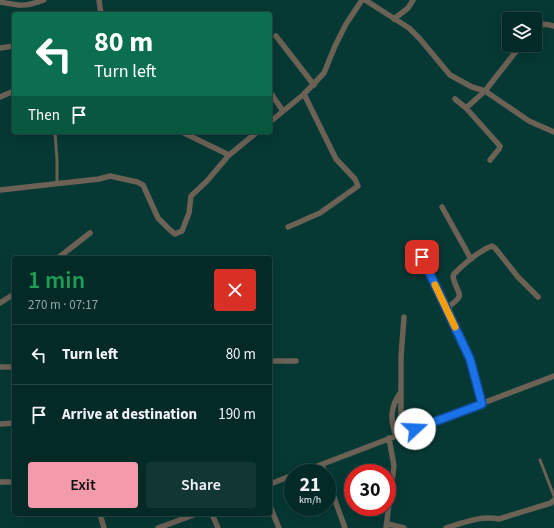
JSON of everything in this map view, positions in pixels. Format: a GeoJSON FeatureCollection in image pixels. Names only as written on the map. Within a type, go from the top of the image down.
{"type":"FeatureCollection","features":[{"type":"Feature","properties":{"kind":"street"},"geometry":{"type":"LineString","coordinates":[[0,2],[20,6],[44,0]]}},
{"type":"Feature","properties":{"kind":"street"},"geometry":{"type":"LineString","coordinates":[[99,0],[101,12]]}},
{"type":"Feature","properties":{"kind":"street"},"geometry":{"type":"LineString","coordinates":[[272,120],[304,94],[324,72],[346,24],[362,0]]}},
{"type":"Feature","properties":{"kind":"street"},"geometry":{"type":"LineString","coordinates":[[365,0],[408,28],[420,39],[450,75],[472,87],[485,91],[529,121],[554,132]]}},
{"type":"Feature","properties":{"kind":"street"},"geometry":{"type":"LineString","coordinates":[[394,20],[408,8],[413,0]]}},
{"type":"Feature","properties":{"kind":"street"},"geometry":{"type":"LineString","coordinates":[[542,24],[554,26]]}},
{"type":"Feature","properties":{"kind":"street"},"geometry":{"type":"LineString","coordinates":[[276,36],[314,84]]}},
{"type":"Feature","properties":{"kind":"street"},"geometry":{"type":"LineString","coordinates":[[0,48],[12,46]]}},
{"type":"Feature","properties":{"kind":"street"},"geometry":{"type":"LineString","coordinates":[[466,108],[485,91],[516,52]]}},
{"type":"Feature","properties":{"kind":"street"},"geometry":{"type":"LineString","coordinates":[[0,97],[12,92]]}},
{"type":"Feature","properties":{"kind":"street"},"geometry":{"type":"LineString","coordinates":[[288,227],[320,214],[358,186],[355,179],[336,159],[304,94]]}},
{"type":"Feature","properties":{"kind":"street"},"geometry":{"type":"LineString","coordinates":[[272,95],[283,111]]}},
{"type":"Feature","properties":{"kind":"street"},"geometry":{"type":"LineString","coordinates":[[455,99],[466,108],[500,146],[490,160]]}},
{"type":"Feature","properties":{"kind":"street"},"geometry":{"type":"LineString","coordinates":[[186,134],[229,155]]}},
{"type":"Feature","properties":{"kind":"street"},"geometry":{"type":"LineString","coordinates":[[0,190],[99,179],[110,176],[136,182],[145,187],[158,218],[176,234],[182,231],[189,213],[191,196],[229,155],[255,134]]}},
{"type":"Feature","properties":{"kind":"street"},"geometry":{"type":"LineString","coordinates":[[442,207],[471,259]]}},
{"type":"Feature","properties":{"kind":"street"},"geometry":{"type":"LineString","coordinates":[[60,256],[90,232]]}},
{"type":"Feature","properties":{"kind":"street"},"geometry":{"type":"LineString","coordinates":[[447,308],[459,299],[460,296],[453,277],[454,274],[471,259],[492,246],[496,248],[518,278],[538,297]]}},
{"type":"Feature","properties":{"kind":"street"},"geometry":{"type":"LineString","coordinates":[[422,257],[470,359],[482,404]]}},
{"type":"Feature","properties":{"kind":"street"},"geometry":{"type":"LineString","coordinates":[[0,304],[12,295]]}},
{"type":"Feature","properties":{"kind":"street"},"geometry":{"type":"LineString","coordinates":[[398,435],[404,317]]}},
{"type":"Feature","properties":{"kind":"street"},"geometry":{"type":"LineString","coordinates":[[272,361],[296,361]]}},
{"type":"Feature","properties":{"kind":"street"},"geometry":{"type":"LineString","coordinates":[[0,367],[12,367]]}},
{"type":"Feature","properties":{"kind":"street"},"geometry":{"type":"LineString","coordinates":[[322,464],[554,376]]}},
{"type":"Feature","properties":{"kind":"street"},"geometry":{"type":"LineString","coordinates":[[398,435],[393,426],[392,411],[394,401],[401,392]]}},
{"type":"Feature","properties":{"kind":"street"},"geometry":{"type":"LineString","coordinates":[[0,424],[12,423]]}},
{"type":"Feature","properties":{"kind":"street"},"geometry":{"type":"LineString","coordinates":[[389,438],[394,466],[387,526],[404,528]]}},
{"type":"Feature","properties":{"kind":"street"},"geometry":{"type":"LineString","coordinates":[[272,483],[284,479]]}},
{"type":"Feature","properties":{"kind":"street"},"geometry":{"type":"LineString","coordinates":[[0,482],[12,482]]}},
{"type":"Feature","properties":{"kind":"street"},"geometry":{"type":"LineString","coordinates":[[446,528],[492,517],[498,519],[551,503],[554,500]]}},
{"type":"Feature","properties":{"kind":"street"},"geometry":{"type":"LineString","coordinates":[[336,503],[345,528]]}},
{"type":"Feature","properties":{"kind":"street"},"geometry":{"type":"LineString","coordinates":[[272,511],[279,528]]}},
{"type":"Feature","properties":{"kind":"street"},"geometry":{"type":"LineString","coordinates":[[101,516],[104,528]]}},
{"type":"Feature","properties":{"kind":"street"},"geometry":{"type":"LineString","coordinates":[[158,528],[189,516]]}},
{"type":"Feature","properties":{"kind":"street"},"geometry":{"type":"LineString","coordinates":[[213,516],[218,528]]}},
{"type":"Feature","properties":{"kind":"lane"},"geometry":{"type":"LineString","coordinates":[[55,134],[57,184]]}},
{"type":"Feature","properties":{"kind":"lane"},"geometry":{"type":"LineString","coordinates":[[540,460],[554,496]]}},
{"type":"Feature","properties":{"kind":"slow traffic"},"geometry":{"type":"LineString","coordinates":[[435,285],[455,327]]}},
{"type":"Feature","properties":{"kind":"route"},"geometry":{"type":"LineString","coordinates":[[415,429],[482,404],[470,359],[422,257]]}}]}
